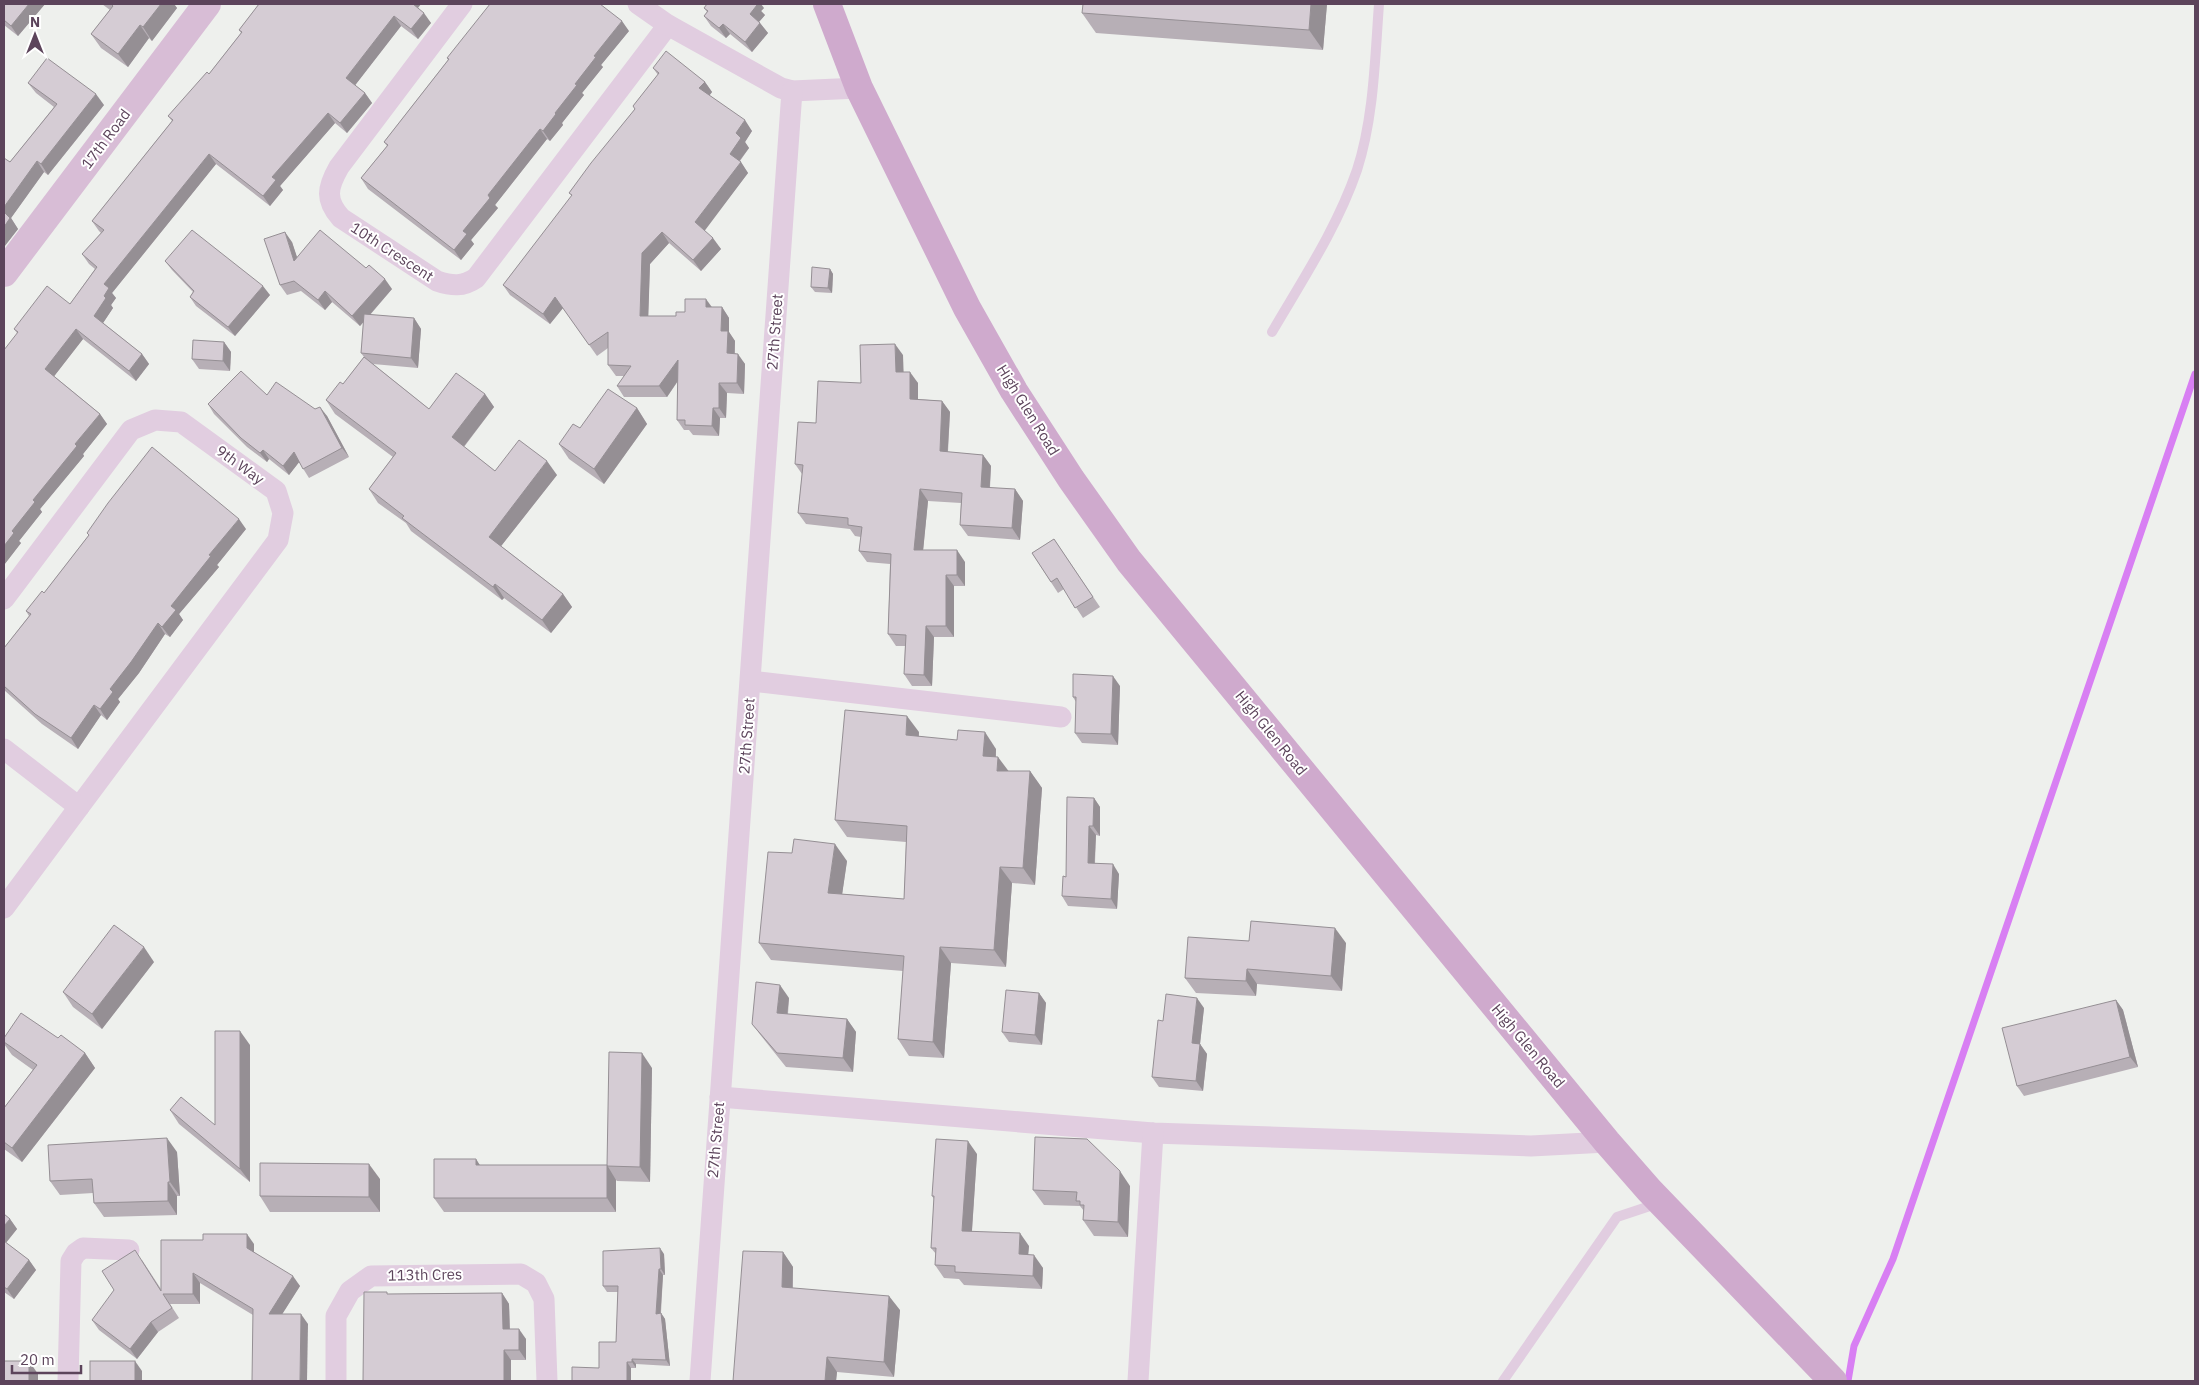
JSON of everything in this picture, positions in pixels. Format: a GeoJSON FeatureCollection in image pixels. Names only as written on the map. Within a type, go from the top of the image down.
{"type":"FeatureCollection","features":[{"type":"Feature","properties":{"kind":"main road","name":"High Glen Road"},"geometry":{"type":"LineString","coordinates":[[828,4],[859,88],[967,308],[1014,391],[1071,479],[1129,561],[1607,1142],[1661,1202],[1827,1375]]}},
{"type":"Feature","properties":{"kind":"street","name":"17th Road"},"geometry":{"type":"LineString","coordinates":[[4,273],[207,4]]}},
{"type":"Feature","properties":{"kind":"street","name":"10th Crescent"},"geometry":{"type":"LineString","coordinates":[[462,4],[339,167],[332,179],[329,196],[332,208],[341,218],[437,281],[450,286],[466,284],[476,278],[668,25]]}},
{"type":"Feature","properties":{"kind":"street"},"geometry":{"type":"LineString","coordinates":[[638,4],[668,25],[766,81],[792,91],[859,88]]}},
{"type":"Feature","properties":{"kind":"street","name":"27th Street"},"geometry":{"type":"LineString","coordinates":[[700,1381],[792,91]]}},
{"type":"Feature","properties":{"kind":"street","name":"9th Way"},"geometry":{"type":"LineString","coordinates":[[4,599],[131,430],[155,420],[180,422],[276,491],[283,513],[278,540],[4,908]]}},
{"type":"Feature","properties":{"kind":"street"},"geometry":{"type":"LineString","coordinates":[[751,681],[1061,717]]}},
{"type":"Feature","properties":{"kind":"street"},"geometry":{"type":"LineString","coordinates":[[4,749],[79,806]]}},
{"type":"Feature","properties":{"kind":"street"},"geometry":{"type":"LineString","coordinates":[[720,1097],[1153,1133],[1531,1146],[1607,1142]]}},
{"type":"Feature","properties":{"kind":"street"},"geometry":{"type":"LineString","coordinates":[[1138,1381],[1153,1133]]}},
{"type":"Feature","properties":{"kind":"street"},"geometry":{"type":"LineString","coordinates":[[68,1381],[71,1261],[76,1253],[83,1248],[129,1250]]}},
{"type":"Feature","properties":{"kind":"street","name":"113th Cres"},"geometry":{"type":"LineString","coordinates":[[336,1381],[336,1316],[350,1291],[371,1276],[520,1274],[536,1282],[544,1299],[546,1381]]}},
{"type":"Feature","properties":{"kind":"lane"},"geometry":{"type":"LineString","coordinates":[[1272,332],[1326,240],[1357,169],[1372,102],[1379,4]]}},
{"type":"Feature","properties":{"kind":"lane"},"geometry":{"type":"LineString","coordinates":[[1503,1381],[1617,1217],[1661,1202]]}},
{"type":"Feature","properties":{"kind":"building"},"geometry":{"type":"Polygon","coordinates":[[[4,4],[29,4],[11,26],[4,20],[4,4]]]}},
{"type":"Feature","properties":{"kind":"building"},"geometry":{"type":"Polygon","coordinates":[[[111,4],[161,4],[143,27],[140,25],[118,54],[91,34],[113,6],[111,4]]]}},
{"type":"Feature","properties":{"kind":"building"},"geometry":{"type":"Polygon","coordinates":[[[259,4],[413,4],[424,13],[411,29],[394,16],[346,78],[365,93],[340,123],[328,113],[272,177],[276,180],[263,196],[209,154],[104,284],[109,288],[104,296],[106,298],[94,316],[142,354],[129,371],[76,329],[45,369],[100,414],[75,444],[77,446],[33,500],[35,502],[12,531],[14,533],[4,546],[4,350],[18,332],[14,329],[47,286],[70,304],[97,267],[82,254],[104,230],[92,221],[173,120],[168,116],[207,72],[209,74],[242,32],[239,30],[259,4]]]}},
{"type":"Feature","properties":{"kind":"building"},"geometry":{"type":"Polygon","coordinates":[[[490,4],[600,4],[622,21],[594,56],[596,57],[575,84],[577,85],[543,131],[540,129],[488,195],[490,198],[463,231],[467,234],[454,250],[361,178],[388,145],[384,142],[490,4]]]}},
{"type":"Feature","properties":{"kind":"building"},"geometry":{"type":"Polygon","coordinates":[[[707,4],[755,4],[757,5],[750,14],[760,23],[745,42],[723,24],[719,28],[704,16],[708,11],[704,8],[707,4]]]}},
{"type":"Feature","properties":{"kind":"building"},"geometry":{"type":"Polygon","coordinates":[[[1083,4],[1311,4],[1309,30],[1082,13],[1083,4]]]}},
{"type":"Feature","properties":{"kind":"building"},"geometry":{"type":"Polygon","coordinates":[[[666,51],[705,82],[699,88],[745,120],[736,133],[741,138],[730,154],[741,162],[695,222],[713,238],[693,260],[662,232],[642,253],[640,316],[676,316],[676,312],[685,312],[685,299],[706,299],[706,307],[722,307],[721,331],[728,331],[727,353],[738,354],[737,383],[719,383],[719,408],[713,408],[712,426],[685,425],[685,420],[677,420],[678,360],[659,386],[617,386],[631,366],[608,365],[608,332],[589,345],[555,297],[543,314],[503,285],[572,195],[569,193],[591,163],[635,109],[633,106],[659,73],[653,68],[666,51]]]}},
{"type":"Feature","properties":{"kind":"building"},"geometry":{"type":"Polygon","coordinates":[[[47,58],[96,94],[41,164],[37,161],[4,207],[4,158],[10,162],[57,104],[28,83],[47,58]]]}},
{"type":"Feature","properties":{"kind":"building"},"geometry":{"type":"Polygon","coordinates":[[[4,212],[10,218],[4,227],[4,212]]]}},
{"type":"Feature","properties":{"kind":"building"},"geometry":{"type":"Polygon","coordinates":[[[192,230],[263,286],[228,327],[190,297],[194,291],[165,261],[192,230]]]}},
{"type":"Feature","properties":{"kind":"building"},"geometry":{"type":"Polygon","coordinates":[[[320,230],[366,268],[369,265],[385,279],[352,316],[325,291],[318,300],[294,281],[280,285],[264,239],[285,232],[294,261],[320,230]]]}},
{"type":"Feature","properties":{"kind":"building"},"geometry":{"type":"Polygon","coordinates":[[[812,267],[830,269],[828,288],[811,287],[812,267]]]}},
{"type":"Feature","properties":{"kind":"building"},"geometry":{"type":"Polygon","coordinates":[[[364,314],[414,318],[411,358],[361,353],[364,314]]]}},
{"type":"Feature","properties":{"kind":"building"},"geometry":{"type":"Polygon","coordinates":[[[193,340],[224,342],[223,361],[192,359],[193,340]]]}},
{"type":"Feature","properties":{"kind":"building"},"geometry":{"type":"Polygon","coordinates":[[[895,344],[896,372],[910,372],[910,399],[942,401],[940,451],[983,455],[981,487],[1015,489],[1012,528],[960,525],[962,493],[920,489],[914,550],[957,550],[957,575],[946,575],[946,626],[926,626],[924,675],[904,674],[906,635],[888,634],[891,554],[859,551],[862,527],[848,525],[848,518],[798,513],[803,465],[795,464],[798,422],[816,423],[818,381],[861,383],[860,345],[895,344]]]}},
{"type":"Feature","properties":{"kind":"building"},"geometry":{"type":"Polygon","coordinates":[[[364,357],[429,409],[456,373],[485,394],[452,437],[495,471],[519,440],[547,461],[489,537],[563,594],[542,620],[495,584],[493,587],[402,518],[404,516],[369,489],[396,453],[326,400],[340,382],[343,384],[364,357]]]}},
{"type":"Feature","properties":{"kind":"building"},"geometry":{"type":"Polygon","coordinates":[[[241,371],[267,395],[276,382],[315,409],[320,407],[342,448],[303,469],[294,452],[283,466],[263,450],[260,453],[241,438],[208,404],[241,371]]]}},
{"type":"Feature","properties":{"kind":"building"},"geometry":{"type":"Polygon","coordinates":[[[608,389],[637,408],[594,469],[559,444],[573,424],[580,428],[608,389]]]}},
{"type":"Feature","properties":{"kind":"building"},"geometry":{"type":"Polygon","coordinates":[[[152,447],[239,519],[171,606],[176,610],[162,627],[158,623],[110,689],[113,692],[100,709],[94,705],[71,738],[35,714],[4,686],[4,648],[31,614],[26,611],[42,591],[44,593],[89,535],[87,533],[108,503],[152,447]]]}},
{"type":"Feature","properties":{"kind":"building"},"geometry":{"type":"Polygon","coordinates":[[[1054,539],[1093,597],[1075,608],[1057,578],[1051,582],[1032,553],[1054,539]]]}},
{"type":"Feature","properties":{"kind":"building"},"geometry":{"type":"Polygon","coordinates":[[[1073,674],[1113,676],[1111,734],[1075,733],[1076,697],[1073,697],[1073,674]]]}},
{"type":"Feature","properties":{"kind":"building"},"geometry":{"type":"Polygon","coordinates":[[[845,710],[907,716],[906,735],[957,740],[958,730],[985,732],[983,756],[998,757],[997,771],[1030,771],[1023,868],[1000,867],[994,950],[940,947],[933,1042],[898,1039],[904,956],[759,943],[768,852],[792,853],[794,839],[835,844],[828,893],[904,899],[907,826],[835,820],[845,710]]]}},
{"type":"Feature","properties":{"kind":"building"},"geometry":{"type":"Polygon","coordinates":[[[1067,797],[1094,798],[1093,826],[1089,826],[1088,863],[1113,864],[1111,899],[1062,896],[1063,876],[1066,877],[1067,797]]]}},
{"type":"Feature","properties":{"kind":"building"},"geometry":{"type":"Polygon","coordinates":[[[1251,921],[1335,928],[1331,976],[1247,969],[1246,981],[1185,978],[1188,937],[1249,941],[1251,921]]]}},
{"type":"Feature","properties":{"kind":"building"},"geometry":{"type":"Polygon","coordinates":[[[114,925],[144,947],[92,1014],[63,992],[114,925]]]}},
{"type":"Feature","properties":{"kind":"building"},"geometry":{"type":"Polygon","coordinates":[[[756,982],[780,985],[777,1013],[847,1019],[843,1058],[777,1053],[752,1024],[756,982]]]}},
{"type":"Feature","properties":{"kind":"building"},"geometry":{"type":"Polygon","coordinates":[[[1006,990],[1039,993],[1035,1035],[1002,1032],[1006,990]]]}},
{"type":"Feature","properties":{"kind":"building"},"geometry":{"type":"Polygon","coordinates":[[[1166,994],[1197,998],[1192,1043],[1200,1044],[1196,1081],[1152,1077],[1158,1020],[1163,1021],[1166,994]]]}},
{"type":"Feature","properties":{"kind":"building"},"geometry":{"type":"Polygon","coordinates":[[[2116,1000],[2130,1057],[2017,1086],[2002,1028],[2116,1000]]]}},
{"type":"Feature","properties":{"kind":"building"},"geometry":{"type":"Polygon","coordinates":[[[21,1013],[58,1038],[61,1035],[85,1053],[12,1148],[4,1142],[4,1108],[37,1065],[4,1042],[4,1038],[21,1013]]]}},
{"type":"Feature","properties":{"kind":"building"},"geometry":{"type":"Polygon","coordinates":[[[215,1031],[240,1031],[240,1169],[170,1110],[181,1097],[215,1125],[215,1031]]]}},
{"type":"Feature","properties":{"kind":"building"},"geometry":{"type":"Polygon","coordinates":[[[609,1052],[642,1053],[640,1167],[607,1166],[609,1052]]]}},
{"type":"Feature","properties":{"kind":"building"},"geometry":{"type":"Polygon","coordinates":[[[1035,1137],[1087,1139],[1120,1171],[1118,1222],[1083,1220],[1084,1205],[1080,1205],[1080,1201],[1076,1201],[1077,1192],[1033,1190],[1035,1137]]]}},
{"type":"Feature","properties":{"kind":"building"},"geometry":{"type":"Polygon","coordinates":[[[167,1138],[170,1182],[168,1182],[168,1201],[94,1203],[92,1179],[50,1181],[48,1145],[167,1138]]]}},
{"type":"Feature","properties":{"kind":"building"},"geometry":{"type":"Polygon","coordinates":[[[936,1139],[968,1141],[962,1231],[1020,1233],[1019,1254],[1034,1255],[1033,1276],[955,1272],[955,1266],[935,1265],[936,1248],[931,1248],[936,1139]]]}},
{"type":"Feature","properties":{"kind":"building"},"geometry":{"type":"Polygon","coordinates":[[[434,1159],[476,1159],[476,1165],[607,1165],[607,1198],[434,1198],[434,1159]]]}},
{"type":"Feature","properties":{"kind":"building"},"geometry":{"type":"Polygon","coordinates":[[[260,1163],[369,1164],[369,1197],[260,1196],[260,1163]]]}},
{"type":"Feature","properties":{"kind":"building"},"geometry":{"type":"Polygon","coordinates":[[[4,1214],[10,1219],[4,1226],[4,1214]]]}},
{"type":"Feature","properties":{"kind":"building"},"geometry":{"type":"Polygon","coordinates":[[[203,1234],[247,1234],[247,1248],[293,1276],[269,1314],[301,1314],[300,1381],[252,1381],[253,1309],[193,1273],[193,1294],[163,1294],[172,1308],[151,1322],[130,1349],[92,1320],[114,1290],[102,1271],[135,1250],[161,1291],[161,1240],[203,1240],[203,1234]]]}},
{"type":"Feature","properties":{"kind":"building"},"geometry":{"type":"Polygon","coordinates":[[[4,1241],[29,1260],[7,1289],[4,1287],[4,1241]]]}},
{"type":"Feature","properties":{"kind":"building"},"geometry":{"type":"Polygon","coordinates":[[[660,1248],[661,1269],[659,1269],[656,1314],[661,1313],[666,1360],[632,1359],[632,1362],[627,1362],[627,1381],[572,1381],[572,1367],[599,1368],[599,1342],[616,1342],[618,1286],[603,1286],[603,1251],[660,1248]]]}},
{"type":"Feature","properties":{"kind":"building"},"geometry":{"type":"Polygon","coordinates":[[[743,1251],[783,1252],[782,1287],[889,1296],[884,1362],[827,1357],[825,1381],[733,1381],[743,1251]]]}},
{"type":"Feature","properties":{"kind":"building"},"geometry":{"type":"Polygon","coordinates":[[[364,1292],[387,1292],[387,1294],[502,1293],[503,1329],[519,1329],[519,1350],[504,1350],[504,1381],[363,1381],[364,1292]]]}},
{"type":"Feature","properties":{"kind":"building"},"geometry":{"type":"Polygon","coordinates":[[[4,1361],[29,1361],[29,1381],[4,1381],[4,1361]]]}},
{"type":"Feature","properties":{"kind":"building"},"geometry":{"type":"Polygon","coordinates":[[[90,1361],[135,1361],[135,1381],[90,1381],[90,1361]]]}},
{"type":"Feature","properties":{"kind":"waterway"},"geometry":{"type":"LineString","coordinates":[[1848,1381],[1854,1346],[1893,1259],[2195,374]]}}]}
